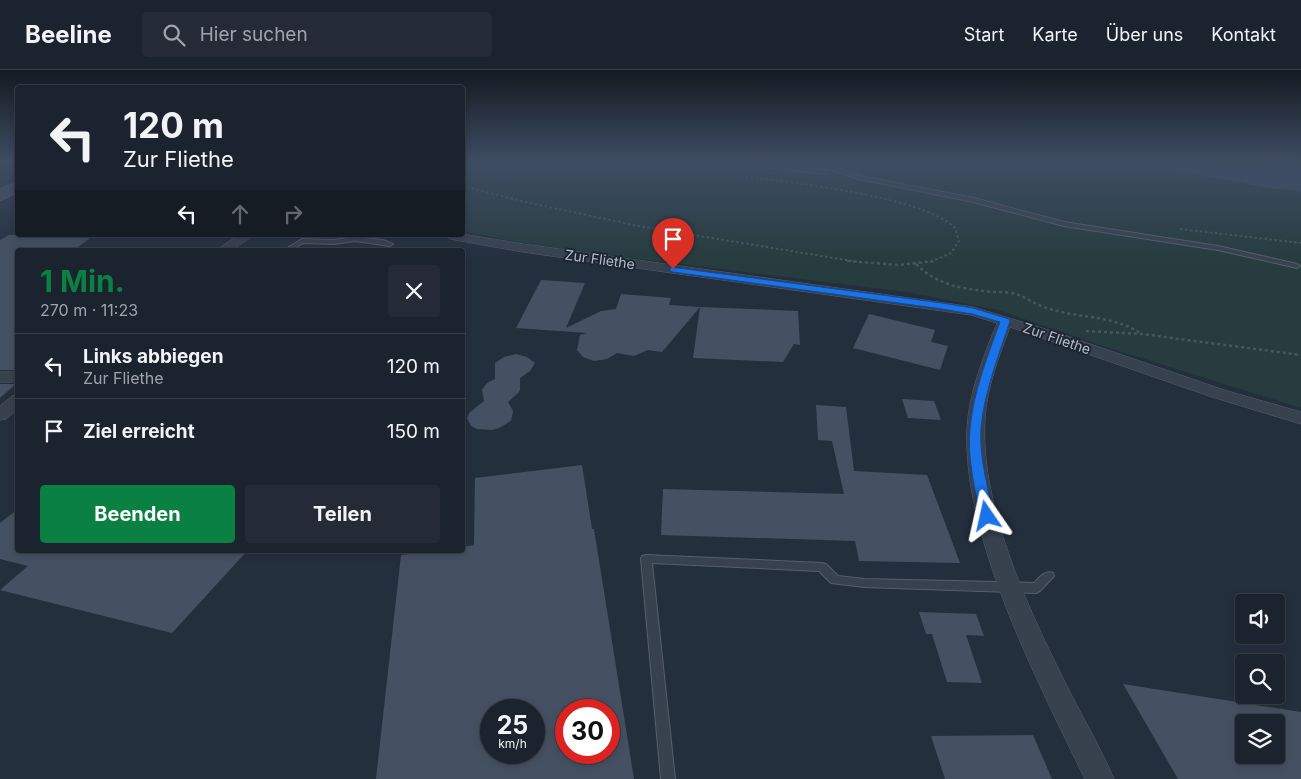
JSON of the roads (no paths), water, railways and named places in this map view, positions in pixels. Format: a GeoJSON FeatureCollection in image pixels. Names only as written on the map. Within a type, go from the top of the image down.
{"type":"FeatureCollection","features":[{"type":"Feature","properties":{"kind":"street"},"geometry":{"type":"LineString","coordinates":[[226,248],[245,237]]}},
{"type":"Feature","properties":{"kind":"street","name":"Zur Fliethe"},"geometry":{"type":"LineString","coordinates":[[447,237],[973,311],[1221,396],[1301,418]]}},
{"type":"Feature","properties":{"kind":"street"},"geometry":{"type":"LineString","coordinates":[[1006,321],[987,374],[976,429],[978,470],[987,516],[1026,626],[1100,779]]}},
{"type":"Feature","properties":{"kind":"street"},"geometry":{"type":"LineString","coordinates":[[0,377],[15,377]]}},
{"type":"Feature","properties":{"kind":"street"},"geometry":{"type":"LineString","coordinates":[[0,415],[15,402]]}},
{"type":"Feature","properties":{"kind":"lane"},"geometry":{"type":"LineString","coordinates":[[945,194],[1064,224],[1218,248],[1297,266]]}},
{"type":"Feature","properties":{"kind":"lane"},"geometry":{"type":"LineString","coordinates":[[291,248],[302,242],[334,242],[355,239],[390,244]]}},
{"type":"Feature","properties":{"kind":"lane"},"geometry":{"type":"LineString","coordinates":[[668,779],[646,559],[822,568],[835,580],[864,583],[1036,588],[1050,576]]}}]}
